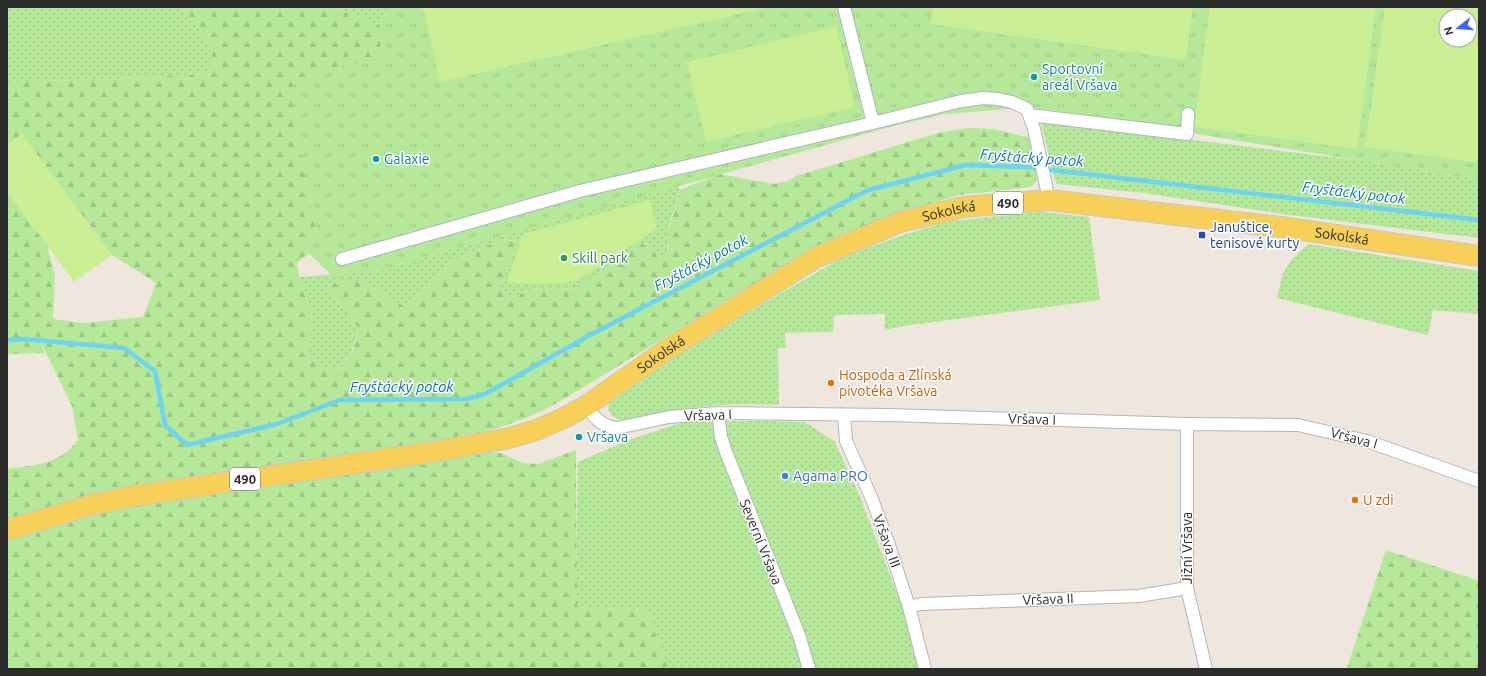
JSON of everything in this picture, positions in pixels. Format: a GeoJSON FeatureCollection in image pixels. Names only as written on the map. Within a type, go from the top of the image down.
{"type":"FeatureCollection","features":[{"type":"Feature","properties":{"kind":"main road","name":"Sokolská"},"geometry":{"type":"LineString","coordinates":[[586,406],[668,348],[817,257],[900,222],[964,207],[1050,200],[1288,228],[1479,256]]}},
{"type":"Feature","properties":{"kind":"main road","name":"490"},"geometry":{"type":"LineString","coordinates":[[7,530],[91,505],[132,496],[388,459],[505,439],[551,424],[586,406]]}},
{"type":"Feature","properties":{"kind":"street"},"geometry":{"type":"LineString","coordinates":[[844,7],[873,123]]}},
{"type":"Feature","properties":{"kind":"street"},"geometry":{"type":"LineString","coordinates":[[342,259],[580,191],[961,101],[984,98],[1012,102],[1027,109],[1030,115],[1050,200]]}},
{"type":"Feature","properties":{"kind":"street"},"geometry":{"type":"LineString","coordinates":[[1030,115],[1187,134],[1188,114]]}},
{"type":"Feature","properties":{"kind":"street","name":"Vršava I"},"geometry":{"type":"LineString","coordinates":[[586,406],[602,423],[610,427],[617,428],[675,416],[718,413],[1187,424],[1298,425],[1331,431],[1367,441],[1417,457],[1479,481]]}},
{"type":"Feature","properties":{"kind":"street","name":"Severní Vršava"},"geometry":{"type":"LineString","coordinates":[[718,413],[721,437],[726,452],[799,635],[809,669]]}},
{"type":"Feature","properties":{"kind":"street","name":"Vršava III"},"geometry":{"type":"LineString","coordinates":[[844,415],[846,441],[890,545],[909,607],[925,669]]}},
{"type":"Feature","properties":{"kind":"street","name":"Jižní Vršava"},"geometry":{"type":"LineString","coordinates":[[1187,424],[1187,588],[1206,669]]}},
{"type":"Feature","properties":{"kind":"street","name":"Vršava II"},"geometry":{"type":"LineString","coordinates":[[909,607],[921,604],[1139,596],[1187,588]]}},
{"type":"Feature","properties":{"kind":"green space"},"geometry":{"type":"Polygon","coordinates":[[[7,7],[181,7],[206,39],[212,58],[211,67],[205,74],[7,83],[7,7]]]}},
{"type":"Feature","properties":{"kind":"green space"},"geometry":{"type":"Polygon","coordinates":[[[181,7],[335,7],[380,25],[380,59],[324,70],[293,85],[299,146],[316,229],[309,253],[297,263],[299,277],[312,312],[308,357],[324,367],[340,369],[353,351],[359,328],[330,293],[328,284],[359,279],[404,306],[455,260],[503,239],[520,242],[500,282],[504,299],[543,287],[573,289],[583,284],[641,242],[653,252],[667,257],[669,246],[666,240],[680,190],[720,174],[774,184],[788,181],[796,176],[938,133],[967,128],[993,129],[1031,138],[1039,178],[1031,187],[959,195],[892,216],[811,249],[559,402],[510,424],[485,432],[458,438],[104,492],[7,519],[7,469],[38,464],[54,459],[70,449],[78,440],[72,406],[35,330],[45,353],[7,354],[7,191],[47,245],[55,276],[53,319],[83,323],[143,317],[156,283],[112,255],[22,135],[7,145],[7,83],[205,74],[211,67],[212,58],[210,49],[200,30],[181,7]]]}},
{"type":"Feature","properties":{"kind":"green space"},"geometry":{"type":"Polygon","coordinates":[[[335,7],[388,7],[380,25],[335,7]]]}},
{"type":"Feature","properties":{"kind":"green space"},"geometry":{"type":"Polygon","coordinates":[[[388,7],[1479,7],[1479,180],[1044,109],[1008,109],[945,114],[890,127],[376,271],[332,276],[309,253],[316,229],[299,146],[293,85],[324,70],[380,58],[380,25],[388,7]]]}},
{"type":"Feature","properties":{"kind":"green space"},"geometry":{"type":"Polygon","coordinates":[[[423,7],[771,7],[440,82],[423,7]]]}},
{"type":"Feature","properties":{"kind":"green space"},"geometry":{"type":"Polygon","coordinates":[[[933,7],[1193,7],[1186,60],[930,24],[933,7]]]}},
{"type":"Feature","properties":{"kind":"green space"},"geometry":{"type":"Polygon","coordinates":[[[1210,7],[1376,7],[1357,149],[1194,127],[1210,7]]]}},
{"type":"Feature","properties":{"kind":"green space"},"geometry":{"type":"Polygon","coordinates":[[[1385,7],[1479,7],[1479,163],[1365,147],[1385,7]]]}},
{"type":"Feature","properties":{"kind":"green space"},"geometry":{"type":"Polygon","coordinates":[[[836,26],[855,107],[706,142],[687,62],[836,26]]]}},
{"type":"Feature","properties":{"kind":"green space"},"geometry":{"type":"Polygon","coordinates":[[[1049,120],[1075,125],[1370,162],[1479,180],[1479,238],[1283,214],[1144,193],[1056,184],[1041,123],[1049,120]]]}},
{"type":"Feature","properties":{"kind":"green space"},"geometry":{"type":"Polygon","coordinates":[[[22,134],[112,255],[74,282],[7,191],[7,145],[22,134]]]}},
{"type":"Feature","properties":{"kind":"green space"},"geometry":{"type":"Polygon","coordinates":[[[678,186],[680,190],[669,225],[667,257],[653,252],[641,242],[583,284],[573,289],[543,287],[504,299],[500,282],[520,242],[503,239],[455,260],[404,306],[359,279],[328,284],[330,293],[359,328],[352,351],[340,369],[324,367],[308,357],[312,312],[299,277],[376,271],[678,186]]]}},
{"type":"Feature","properties":{"kind":"green space","name":"Skill park"},"geometry":{"type":"Polygon","coordinates":[[[650,200],[657,229],[575,282],[535,284],[507,282],[523,234],[650,200]]]}},
{"type":"Feature","properties":{"kind":"green space"},"geometry":{"type":"Polygon","coordinates":[[[1042,212],[1089,217],[1100,300],[903,326],[885,330],[885,314],[834,315],[833,332],[785,333],[786,348],[778,348],[779,405],[720,405],[661,412],[623,420],[616,418],[610,413],[608,407],[610,400],[675,355],[845,256],[906,234],[951,221],[1042,212]]]}},
{"type":"Feature","properties":{"kind":"green space"},"geometry":{"type":"Polygon","coordinates":[[[1308,244],[1479,271],[1479,314],[1433,310],[1428,335],[1277,298],[1283,273],[1292,259],[1308,244]]]}},
{"type":"Feature","properties":{"kind":"green space"},"geometry":{"type":"Polygon","coordinates":[[[684,422],[805,422],[835,442],[859,494],[915,641],[921,669],[668,669],[649,611],[576,606],[578,462],[631,439],[684,422]]]}},
{"type":"Feature","properties":{"kind":"green space"},"geometry":{"type":"Polygon","coordinates":[[[576,450],[577,606],[649,611],[668,669],[7,669],[7,537],[98,511],[482,452],[500,453],[523,463],[538,464],[576,450]]]}},
{"type":"Feature","properties":{"kind":"green space"},"geometry":{"type":"Polygon","coordinates":[[[1386,550],[1479,581],[1479,669],[1347,668],[1386,550]]]}},
{"type":"Feature","properties":{"kind":"waterway","name":"Fryštácký potok"},"geometry":{"type":"LineString","coordinates":[[7,340],[23,339],[124,348],[155,371],[165,425],[187,445],[277,424],[340,400],[467,399],[485,394],[592,334],[868,190],[966,165],[1026,167],[1479,220]]}},
{"type":"Feature","properties":{"kind":"place","name":"Sportovní areál Vršava"},"geometry":{"type":"Point","coordinates":[1034,77]}},
{"type":"Feature","properties":{"kind":"place","name":"Galaxie"},"geometry":{"type":"Point","coordinates":[376,159]}},
{"type":"Feature","properties":{"kind":"place","name":"Januštice, tenisové kurty"},"geometry":{"type":"Point","coordinates":[1202,235]}},
{"type":"Feature","properties":{"kind":"place","name":"Skill park"},"geometry":{"type":"Point","coordinates":[564,258]}},
{"type":"Feature","properties":{"kind":"place","name":"Hospoda a Zlínská pivotéka Vršava"},"geometry":{"type":"Point","coordinates":[831,383]}},
{"type":"Feature","properties":{"kind":"place","name":"Vršava"},"geometry":{"type":"Point","coordinates":[579,437]}},
{"type":"Feature","properties":{"kind":"place","name":"Agama PRO"},"geometry":{"type":"Point","coordinates":[785,476]}},
{"type":"Feature","properties":{"kind":"place","name":"U zdi"},"geometry":{"type":"Point","coordinates":[1355,500]}}]}
